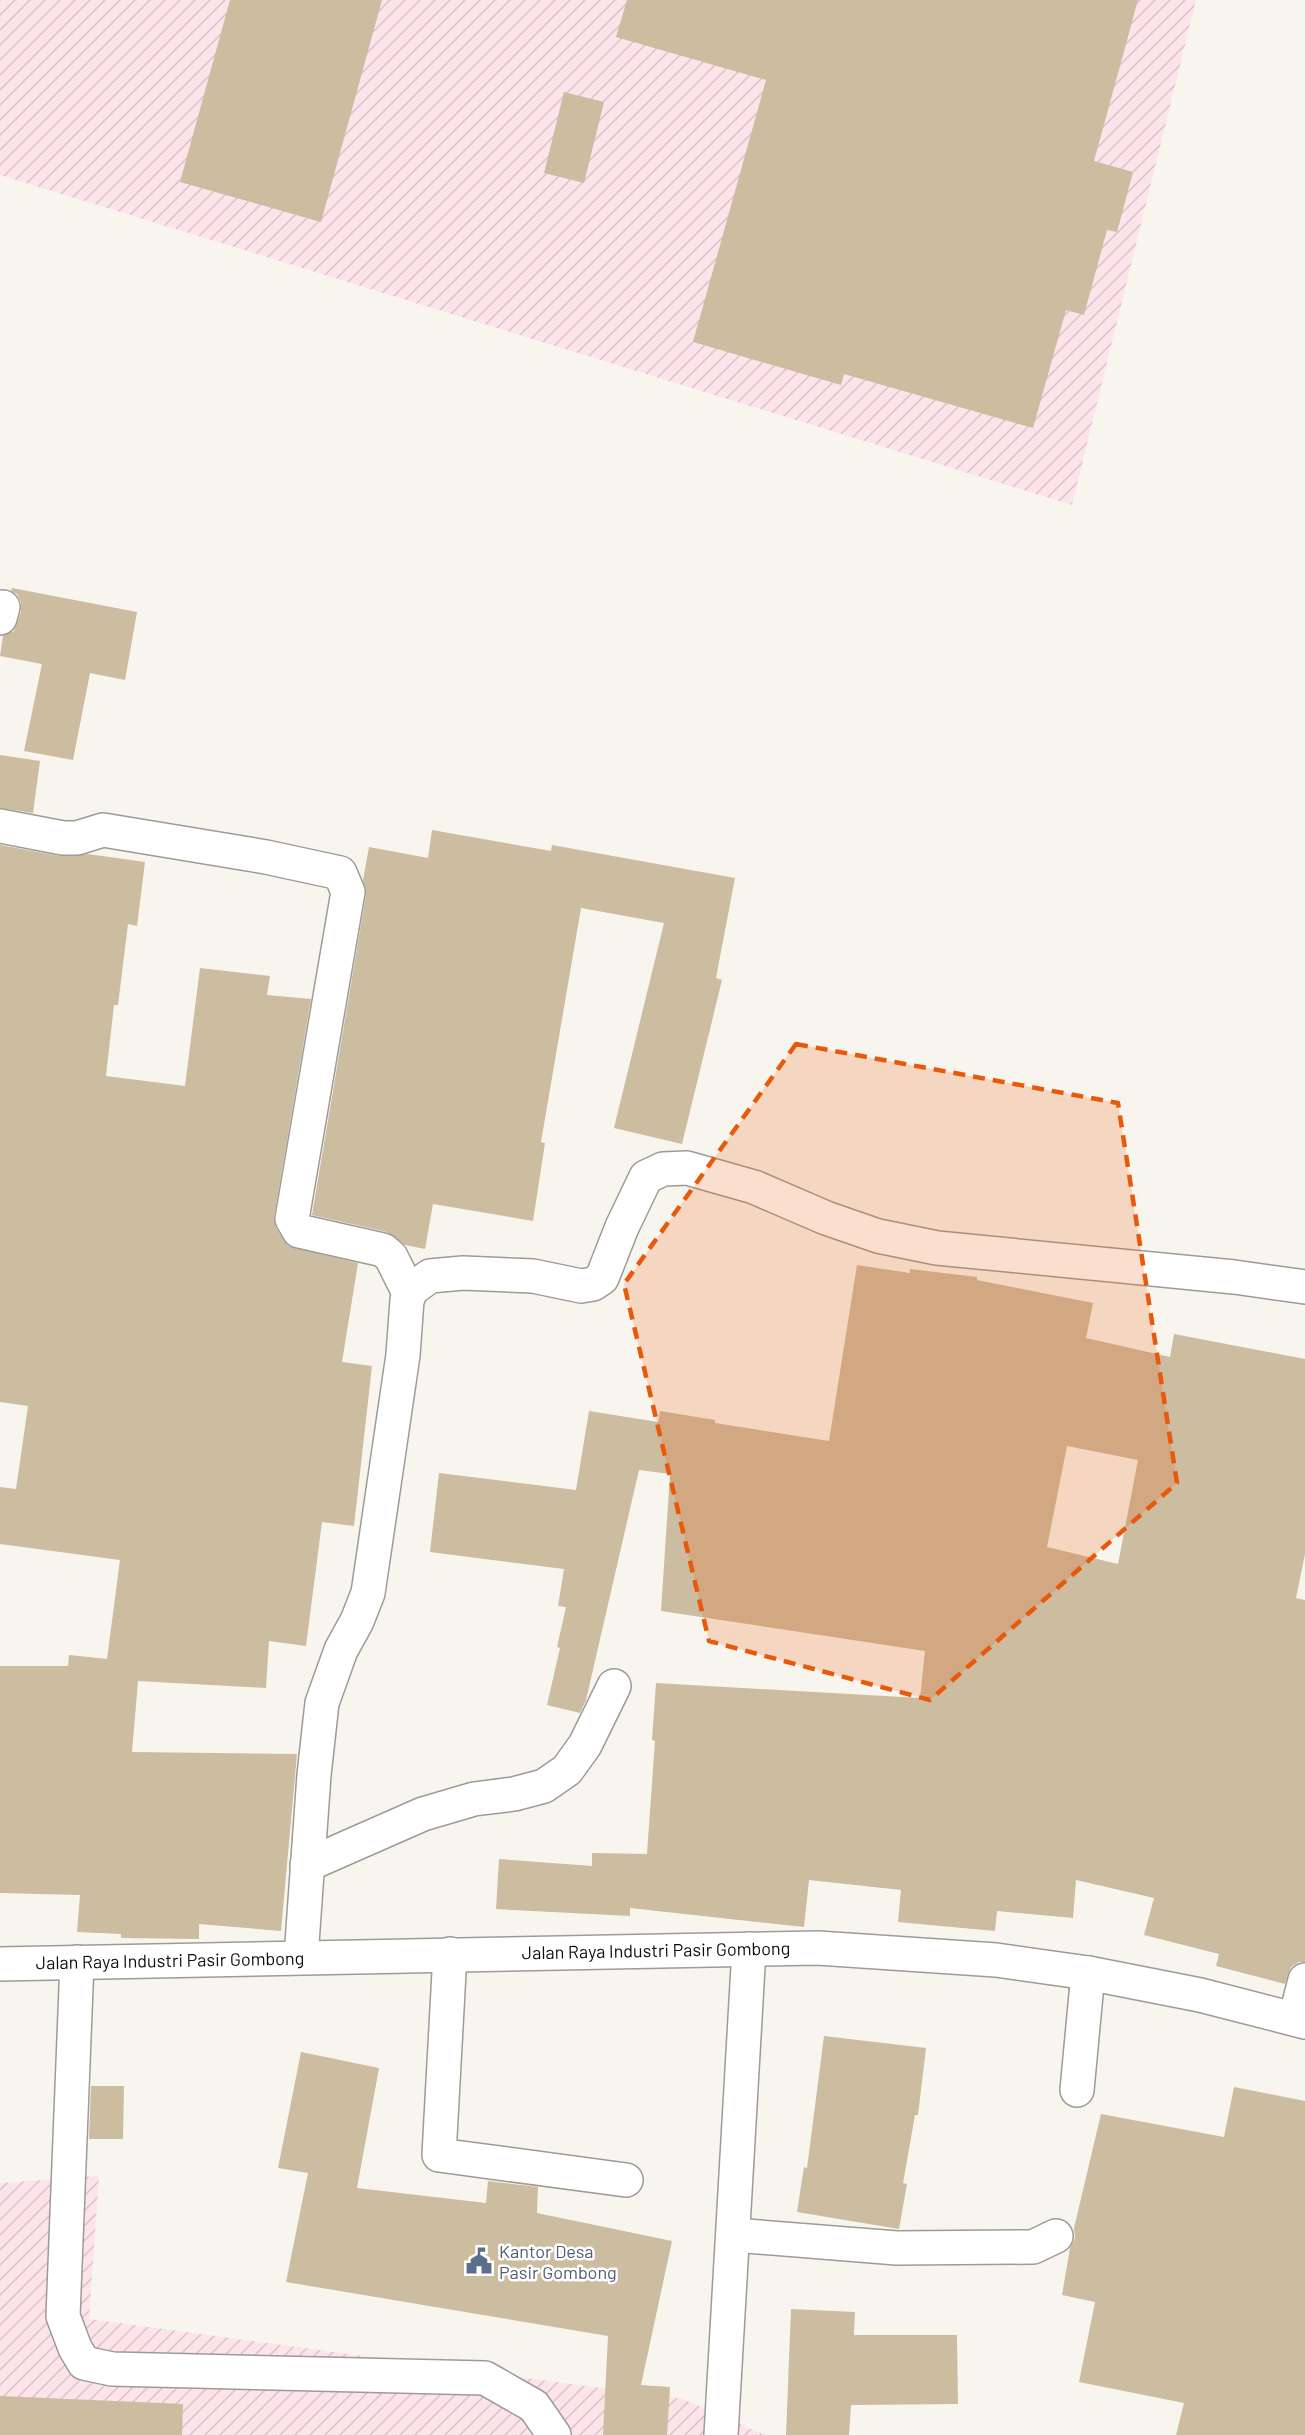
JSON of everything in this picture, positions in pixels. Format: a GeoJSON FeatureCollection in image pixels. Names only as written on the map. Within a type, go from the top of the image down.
{"type":"FeatureCollection","features":[{"type":"Feature","properties":{"kind":"street"},"geometry":{"type":"LineString","coordinates":[[0,826],[63,838],[77,838],[103,830],[266,857],[340,873],[348,892],[292,1219],[299,1231],[383,1250],[391,1257],[409,1293]]}},
{"type":"Feature","properties":{"kind":"street"},"geometry":{"type":"LineString","coordinates":[[301,1958],[322,1703],[341,1650],[357,1621],[368,1593],[403,1355],[406,1299],[409,1293],[430,1276],[463,1273],[533,1276],[581,1286],[593,1284],[602,1278],[622,1227],[646,1177],[663,1169],[687,1168],[754,1187],[826,1218],[878,1236],[937,1248],[1234,1277],[1305,1287]]}},
{"type":"Feature","properties":{"kind":"street"},"geometry":{"type":"LineString","coordinates":[[307,1865],[423,1814],[474,1798],[514,1794],[544,1786],[567,1770],[585,1745],[614,1686]]}},
{"type":"Feature","properties":{"kind":"street","name":"Jalan Raya Industri Pasir Gombong"},"geometry":{"type":"LineString","coordinates":[[0,1964],[818,1948],[996,1960],[1088,1973],[1200,1995],[1300,2020]]}},
{"type":"Feature","properties":{"kind":"street"},"geometry":{"type":"LineString","coordinates":[[721,2435],[749,1949]]}},
{"type":"Feature","properties":{"kind":"street"},"geometry":{"type":"LineString","coordinates":[[450,1954],[439,2155],[626,2180]]}},
{"type":"Feature","properties":{"kind":"street"},"geometry":{"type":"LineString","coordinates":[[77,1962],[63,2316],[75,2348],[84,2363],[112,2369],[485,2378],[534,2406],[554,2435]]}},
{"type":"Feature","properties":{"kind":"street"},"geometry":{"type":"LineString","coordinates":[[1077,2090],[1088,1973]]}},
{"type":"Feature","properties":{"kind":"street"},"geometry":{"type":"LineString","coordinates":[[1300,2020],[1305,1980]]}},
{"type":"Feature","properties":{"kind":"street"},"geometry":{"type":"LineString","coordinates":[[734,2235],[897,2248],[1033,2247],[1056,2236]]}},
{"type":"Feature","properties":{"kind":"highlighted area"},"geometry":{"type":"Polygon","coordinates":[[[796,1044],[1118,1103],[1177,1483],[930,1700],[709,1641],[624,1284],[796,1044]]]}},
{"type":"Feature","properties":{"kind":"shaded area"},"geometry":{"type":"Polygon","coordinates":[[[0,0],[1196,0],[1072,505],[0,175],[0,0]]]}},
{"type":"Feature","properties":{"kind":"shaded area"},"geometry":{"type":"Polygon","coordinates":[[[99,2176],[89,2319],[683,2399],[765,2435],[0,2435],[0,2183],[99,2176]]]}},
{"type":"Feature","properties":{"kind":"building"},"geometry":{"type":"Polygon","coordinates":[[[230,0],[382,0],[321,222],[180,182],[230,0]]]}},
{"type":"Feature","properties":{"kind":"building"},"geometry":{"type":"Polygon","coordinates":[[[627,0],[1138,0],[1094,161],[1133,172],[1117,232],[1107,230],[1084,315],[1066,310],[1033,428],[844,374],[841,385],[693,342],[766,80],[616,37],[627,0]]]}},
{"type":"Feature","properties":{"kind":"building"},"geometry":{"type":"Polygon","coordinates":[[[564,92],[604,102],[584,183],[544,173],[564,92]]]}},
{"type":"Feature","properties":{"kind":"building"},"geometry":{"type":"Polygon","coordinates":[[[12,588],[137,612],[125,680],[90,673],[73,760],[24,751],[42,664],[0,656],[3,636],[14,631],[21,612],[21,602],[17,594],[11,591],[12,588]]]}},
{"type":"Feature","properties":{"kind":"building"},"geometry":{"type":"Polygon","coordinates":[[[0,755],[40,761],[33,813],[0,808],[0,755]]]}},
{"type":"Feature","properties":{"kind":"building"},"geometry":{"type":"Polygon","coordinates":[[[432,830],[551,851],[552,845],[735,878],[716,978],[722,980],[682,1144],[614,1128],[664,923],[581,908],[541,1142],[545,1143],[533,1221],[433,1204],[425,1249],[405,1245],[387,1232],[312,1215],[366,895],[363,880],[369,847],[428,858],[432,830]]]}},
{"type":"Feature","properties":{"kind":"building"},"geometry":{"type":"Polygon","coordinates":[[[0,845],[60,856],[88,854],[145,862],[137,926],[128,924],[118,1005],[114,1005],[106,1076],[185,1086],[200,968],[270,976],[267,995],[311,999],[274,1217],[276,1228],[288,1246],[358,1263],[342,1362],[372,1366],[354,1526],[322,1522],[306,1646],[269,1641],[266,1688],[138,1681],[132,1752],[297,1754],[281,1931],[199,1924],[199,1939],[121,1938],[121,1934],[77,1932],[80,1895],[0,1893],[0,1666],[68,1666],[69,1655],[107,1659],[120,1560],[0,1544],[0,1487],[16,1489],[28,1406],[0,1402],[0,845]]]}},
{"type":"Feature","properties":{"kind":"building"},"geometry":{"type":"Polygon","coordinates":[[[857,1265],[910,1273],[910,1269],[977,1277],[977,1280],[1093,1303],[1086,1338],[1170,1357],[1174,1334],[1305,1359],[1305,1554],[1296,1598],[1305,1600],[1305,1962],[1299,1962],[1291,1967],[1285,1984],[1216,1966],[1219,1954],[1144,1935],[1154,1898],[1076,1880],[1073,1918],[997,1911],[995,1931],[898,1922],[901,1890],[809,1880],[804,1927],[630,1908],[630,1916],[496,1909],[499,1859],[592,1866],[592,1853],[647,1854],[655,1741],[652,1740],[656,1683],[920,1698],[925,1651],[661,1611],[670,1474],[639,1470],[586,1700],[580,1713],[547,1705],[560,1648],[557,1647],[566,1607],[558,1606],[564,1569],[430,1552],[439,1473],[576,1490],[589,1411],[658,1422],[660,1411],[715,1420],[715,1423],[829,1441],[857,1265]],[[1067,1446],[1047,1547],[1118,1564],[1138,1460],[1067,1446]]]}},
{"type":"Feature","properties":{"kind":"building"},"geometry":{"type":"Polygon","coordinates":[[[824,2036],[926,2048],[918,2115],[915,2115],[903,2183],[907,2184],[899,2229],[797,2212],[804,2167],[807,2168],[824,2036]]]}},
{"type":"Feature","properties":{"kind":"building","name":"Kantor Desa Pasir Gombong"},"geometry":{"type":"Polygon","coordinates":[[[301,2052],[379,2068],[357,2188],[486,2203],[488,2181],[538,2187],[537,2213],[672,2241],[641,2385],[670,2387],[667,2435],[603,2435],[608,2336],[286,2282],[308,2173],[278,2168],[301,2052]]]}},
{"type":"Feature","properties":{"kind":"building"},"geometry":{"type":"Polygon","coordinates":[[[91,2086],[124,2086],[123,2139],[89,2139],[91,2086]]]}},
{"type":"Feature","properties":{"kind":"building"},"geometry":{"type":"Polygon","coordinates":[[[1234,2087],[1305,2101],[1305,2435],[1176,2435],[1184,2403],[1079,2382],[1095,2302],[1062,2295],[1070,2248],[1075,2238],[1074,2228],[1101,2114],[1224,2137],[1234,2087]]]}},
{"type":"Feature","properties":{"kind":"building"},"geometry":{"type":"Polygon","coordinates":[[[791,2309],[855,2312],[854,2335],[957,2335],[958,2404],[851,2405],[849,2435],[786,2435],[791,2309]]]}},
{"type":"Feature","properties":{"kind":"building"},"geometry":{"type":"Polygon","coordinates":[[[0,2396],[183,2404],[182,2435],[0,2435],[0,2396]]]}},
{"type":"Feature","properties":{"kind":"place","name":"Kantor Desa Pasir Gombong"},"geometry":{"type":"Point","coordinates":[479,2261]}}]}
